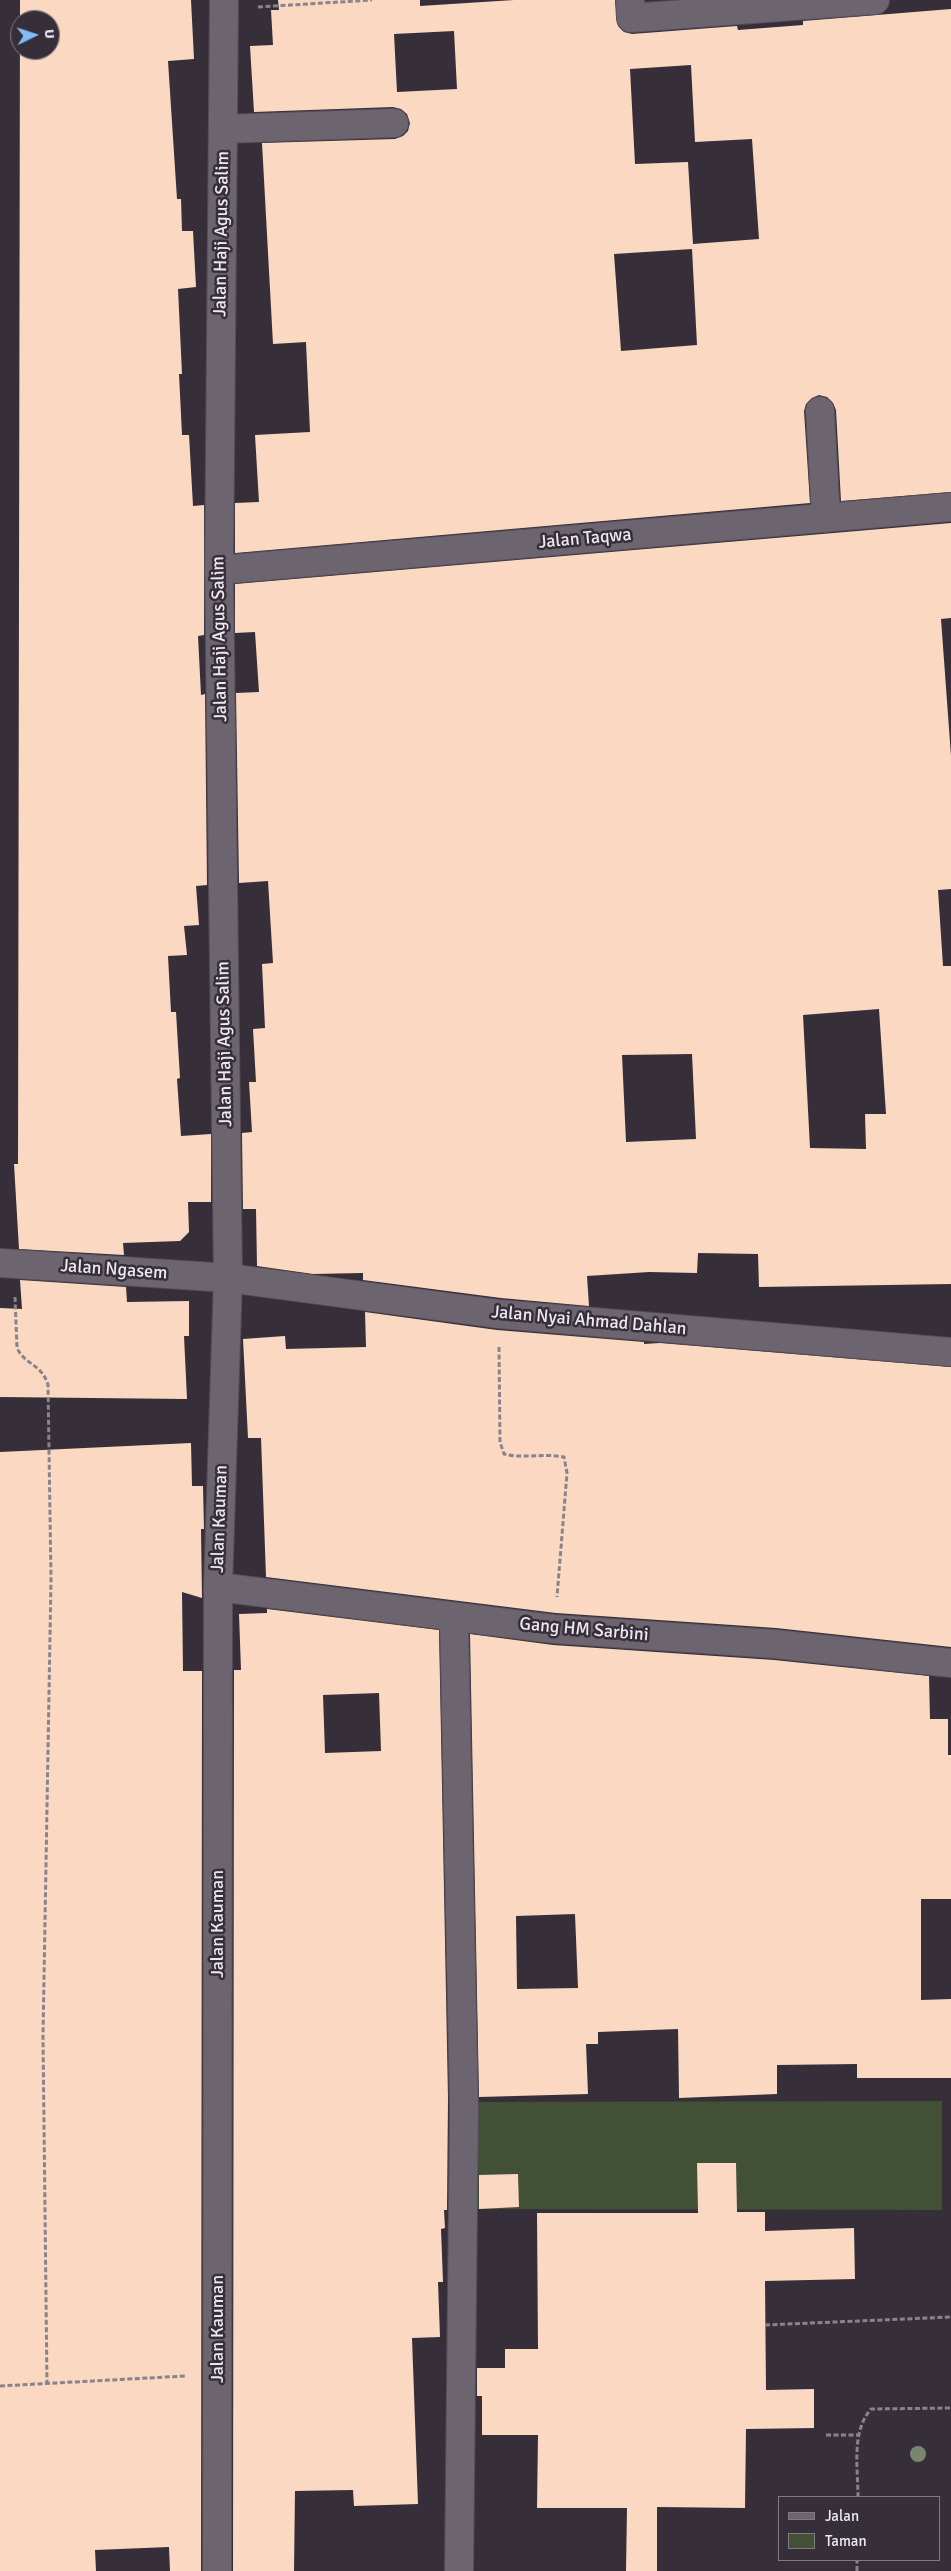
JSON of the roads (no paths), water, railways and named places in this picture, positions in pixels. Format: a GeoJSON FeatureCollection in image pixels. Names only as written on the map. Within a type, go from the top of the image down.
{"type":"FeatureCollection","features":[{"type":"Feature","properties":{"kind":"street"},"geometry":{"type":"LineString","coordinates":[[630,0],[631,18],[875,0]]}},
{"type":"Feature","properties":{"kind":"street","name":"Jalan Haji Agus Salim"},"geometry":{"type":"LineString","coordinates":[[224,4],[219,570],[228,1278]]}},
{"type":"Feature","properties":{"kind":"street"},"geometry":{"type":"LineString","coordinates":[[223,129],[394,123]]}},
{"type":"Feature","properties":{"kind":"street"},"geometry":{"type":"LineString","coordinates":[[820,411],[826,518]]}},
{"type":"Feature","properties":{"kind":"street","name":"Jalan Taqwa"},"geometry":{"type":"LineString","coordinates":[[219,570],[951,507]]}},
{"type":"Feature","properties":{"kind":"street","name":"Jalan Ngasem"},"geometry":{"type":"LineString","coordinates":[[8,1263],[228,1278]]}},
{"type":"Feature","properties":{"kind":"street","name":"Jalan Nyai Ahmad Dahlan"},"geometry":{"type":"LineString","coordinates":[[228,1278],[499,1314],[951,1352]]}},
{"type":"Feature","properties":{"kind":"street","name":"Jalan Kauman"},"geometry":{"type":"LineString","coordinates":[[217,2571],[218,1587],[228,1278]]}},
{"type":"Feature","properties":{"kind":"street","name":"Gang HM Sarbini"},"geometry":{"type":"LineString","coordinates":[[218,1587],[554,1629],[775,1644],[951,1663]]}},
{"type":"Feature","properties":{"kind":"street"},"geometry":{"type":"LineString","coordinates":[[454,1617],[464,2109],[459,2571]]}}]}
